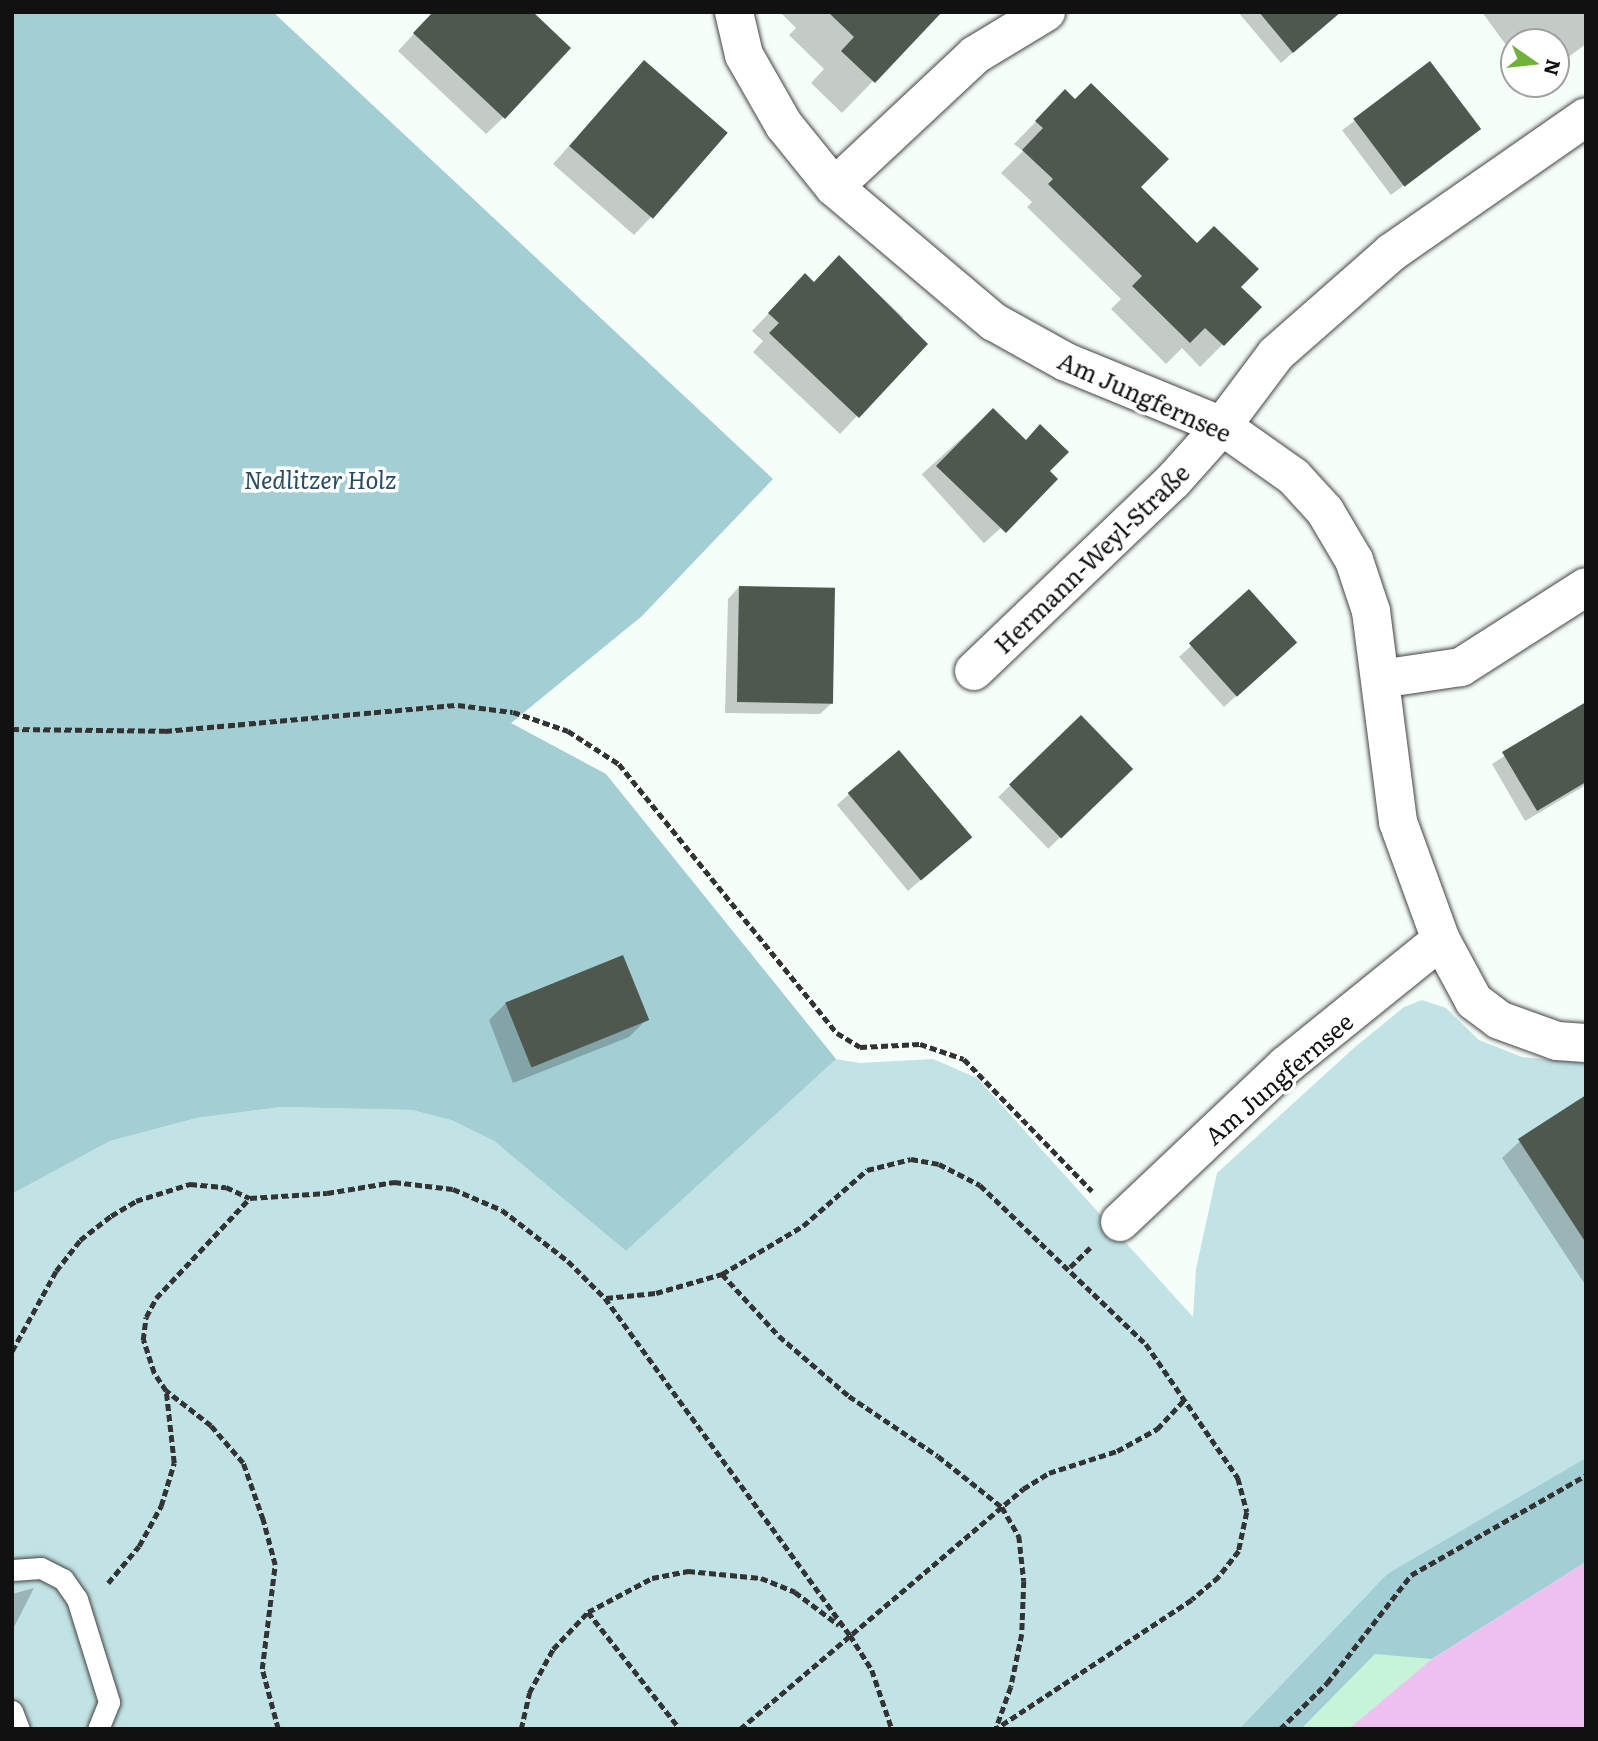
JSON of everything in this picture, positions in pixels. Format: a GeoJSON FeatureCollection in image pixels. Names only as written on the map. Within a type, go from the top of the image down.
{"type":"FeatureCollection","features":[{"type":"Feature","properties":{"kind":"street","name":"Am Jungfernsee"},"geometry":{"type":"LineString","coordinates":[[734,12],[744,55],[777,114],[834,187],[994,322],[1066,362],[1222,426],[1294,477],[1325,511],[1354,559],[1371,611],[1398,822],[1441,940],[1474,1001],[1499,1020],[1557,1041],[1586,1043]]}},
{"type":"Feature","properties":{"kind":"street"},"geometry":{"type":"LineString","coordinates":[[834,187],[975,55],[1046,12]]}},
{"type":"Feature","properties":{"kind":"street","name":"Hermann-Weyl-Straße"},"geometry":{"type":"LineString","coordinates":[[974,671],[1172,482],[1222,426],[1276,354],[1392,252],[1586,117]]}},
{"type":"Feature","properties":{"kind":"street"},"geometry":{"type":"LineString","coordinates":[[1380,679],[1461,667],[1586,587]]}},
{"type":"Feature","properties":{"kind":"street","name":"Am Jungfernsee"},"geometry":{"type":"LineString","coordinates":[[1120,1222],[1286,1065],[1441,940]]}},
{"type":"Feature","properties":{"kind":"lane"},"geometry":{"type":"LineString","coordinates":[[12,1570],[41,1568],[63,1578],[77,1599],[108,1692],[106,1718],[98,1729]]}},
{"type":"Feature","properties":{"kind":"lane"},"geometry":{"type":"LineString","coordinates":[[12,1712],[19,1729]]}},
{"type":"Feature","properties":{"kind":"path"},"geometry":{"type":"LineString","coordinates":[[12,729],[165,731],[458,705],[513,712],[568,731],[619,765],[837,1033],[860,1047],[920,1044],[964,1059],[1120,1222]]}},
{"type":"Feature","properties":{"kind":"path"},"geometry":{"type":"LineString","coordinates":[[605,1298],[656,1293],[722,1274],[803,1226],[867,1170],[911,1159],[939,1164],[980,1185],[1070,1267],[1146,1344],[1238,1478],[1247,1512],[1240,1551],[1219,1577],[1192,1600],[996,1729]]}},
{"type":"Feature","properties":{"kind":"path"},"geometry":{"type":"LineString","coordinates":[[12,1351],[56,1271],[80,1240],[136,1201],[190,1184],[226,1187],[250,1198],[327,1194],[394,1182],[453,1189],[502,1210],[531,1230],[605,1298],[850,1635],[872,1670],[892,1729]]}},
{"type":"Feature","properties":{"kind":"path"},"geometry":{"type":"LineString","coordinates":[[250,1198],[156,1298],[146,1317],[145,1357],[166,1391],[211,1426],[243,1463],[275,1565],[262,1668],[278,1729]]}},
{"type":"Feature","properties":{"kind":"path"},"geometry":{"type":"LineString","coordinates":[[722,1274],[779,1336],[849,1396],[938,1456],[1002,1507],[1018,1536],[1024,1581],[1022,1634],[1011,1687],[996,1729]]}},
{"type":"Feature","properties":{"kind":"path"},"geometry":{"type":"LineString","coordinates":[[77,1599],[98,1594],[139,1546],[161,1506],[174,1463],[166,1391]]}},
{"type":"Feature","properties":{"kind":"path"},"geometry":{"type":"LineString","coordinates":[[740,1729],[1002,1507],[1049,1473],[1081,1459],[1117,1451],[1157,1429],[1184,1400]]}},
{"type":"Feature","properties":{"kind":"path"},"geometry":{"type":"LineString","coordinates":[[1280,1729],[1327,1683],[1411,1575],[1586,1475]]}},
{"type":"Feature","properties":{"kind":"path"},"geometry":{"type":"LineString","coordinates":[[521,1729],[529,1693],[553,1648],[588,1612],[652,1578],[688,1571],[725,1571],[761,1578],[795,1592],[850,1635]]}},
{"type":"Feature","properties":{"kind":"path"},"geometry":{"type":"LineString","coordinates":[[588,1612],[680,1729]]}},
{"type":"Feature","properties":{"kind":"shaded area"},"geometry":{"type":"Polygon","coordinates":[[[1422,1000],[1446,1008],[1479,1040],[1522,1057],[1586,1063],[1586,1463],[1387,1574],[1239,1729],[12,1729],[12,1194],[110,1141],[197,1118],[281,1107],[412,1110],[451,1120],[494,1141],[626,1251],[835,1059],[860,1063],[933,1059],[977,1078],[1193,1317],[1196,1269],[1217,1173],[1355,1047],[1404,1007],[1422,1000]]]}},
{"type":"Feature","properties":{"kind":"shaded area"},"geometry":{"type":"Polygon","coordinates":[[[1586,1562],[1586,1729],[1349,1729],[1432,1659],[1586,1562]]]}},
{"type":"Feature","properties":{"kind":"green space","name":"Nedlitzer Holz"},"geometry":{"type":"Polygon","coordinates":[[[12,12],[273,12],[773,479],[642,616],[511,723],[606,774],[836,1059],[626,1251],[494,1141],[451,1120],[412,1110],[281,1107],[197,1118],[110,1141],[12,1194],[12,12]]]}},
{"type":"Feature","properties":{"kind":"green space"},"geometry":{"type":"Polygon","coordinates":[[[1586,1458],[1586,1562],[1432,1659],[1349,1729],[1239,1729],[1387,1574],[1586,1458]]]}},
{"type":"Feature","properties":{"kind":"sand"},"geometry":{"type":"Polygon","coordinates":[[[1375,1654],[1432,1659],[1349,1729],[1301,1729],[1375,1654]]]}},
{"type":"Feature","properties":{"kind":"building"},"geometry":{"type":"Polygon","coordinates":[[[433,12],[533,12],[571,48],[505,119],[413,33],[433,12]]]}},
{"type":"Feature","properties":{"kind":"building"},"geometry":{"type":"Polygon","coordinates":[[[828,12],[942,12],[875,83],[841,51],[854,37],[828,12]]]}},
{"type":"Feature","properties":{"kind":"building"},"geometry":{"type":"Polygon","coordinates":[[[1259,12],[1341,12],[1293,53],[1259,12]]]}},
{"type":"Feature","properties":{"kind":"building"},"geometry":{"type":"Polygon","coordinates":[[[644,60],[728,133],[653,219],[569,146],[644,60]]]}},
{"type":"Feature","properties":{"kind":"building"},"geometry":{"type":"Polygon","coordinates":[[[1430,61],[1481,129],[1404,187],[1353,119],[1430,61]]]}},
{"type":"Feature","properties":{"kind":"building"},"geometry":{"type":"Polygon","coordinates":[[[1091,83],[1169,159],[1141,187],[1197,243],[1214,226],[1259,269],[1241,287],[1262,307],[1224,346],[1205,328],[1190,343],[1132,286],[1142,276],[1048,184],[1053,179],[1022,150],[1043,128],[1035,121],[1065,89],[1075,99],[1091,83]]]}},
{"type":"Feature","properties":{"kind":"building"},"geometry":{"type":"Polygon","coordinates":[[[839,255],[928,344],[859,418],[769,333],[779,323],[768,313],[805,273],[814,282],[839,255]]]}},
{"type":"Feature","properties":{"kind":"building"},"geometry":{"type":"Polygon","coordinates":[[[993,408],[1026,440],[1040,424],[1069,452],[1050,471],[1058,479],[1006,533],[936,466],[993,408]]]}},
{"type":"Feature","properties":{"kind":"building"},"geometry":{"type":"Polygon","coordinates":[[[739,586],[835,588],[833,704],[737,702],[739,586]]]}},
{"type":"Feature","properties":{"kind":"building"},"geometry":{"type":"Polygon","coordinates":[[[1249,589],[1297,643],[1237,697],[1189,643],[1249,589]]]}},
{"type":"Feature","properties":{"kind":"building"},"geometry":{"type":"Polygon","coordinates":[[[1586,702],[1586,782],[1537,811],[1502,752],[1586,702]]]}},
{"type":"Feature","properties":{"kind":"building"},"geometry":{"type":"Polygon","coordinates":[[[1081,715],[1133,769],[1061,838],[1009,784],[1081,715]]]}},
{"type":"Feature","properties":{"kind":"building"},"geometry":{"type":"Polygon","coordinates":[[[899,750],[972,837],[921,880],[848,793],[899,750]]]}},
{"type":"Feature","properties":{"kind":"building"},"geometry":{"type":"Polygon","coordinates":[[[623,955],[649,1020],[531,1067],[505,1003],[623,955]]]}},
{"type":"Feature","properties":{"kind":"building"},"geometry":{"type":"Polygon","coordinates":[[[1586,1095],[1586,1243],[1518,1139],[1586,1095]]]}}]}
